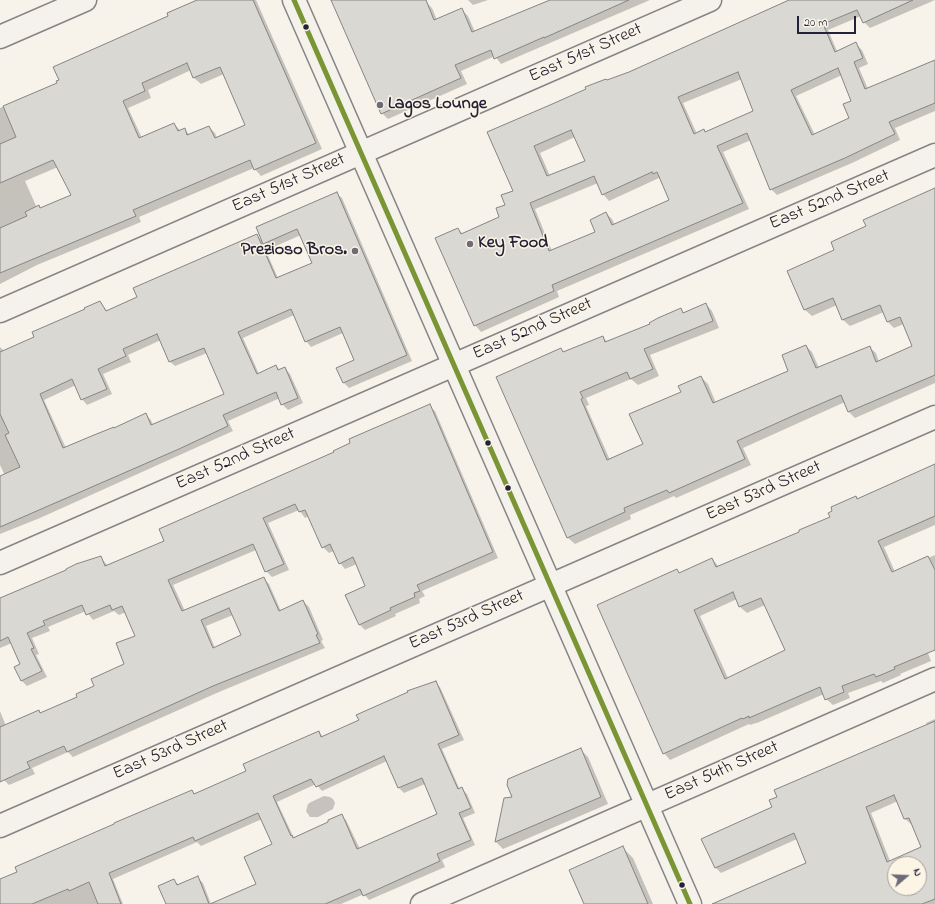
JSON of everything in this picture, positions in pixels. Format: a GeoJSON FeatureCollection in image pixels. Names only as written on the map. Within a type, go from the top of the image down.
{"type":"FeatureCollection","features":[{"type":"Feature","properties":{"kind":"street"},"geometry":{"type":"LineString","coordinates":[[0,37],[85,0]]}},
{"type":"Feature","properties":{"kind":"street"},"geometry":{"type":"LineString","coordinates":[[294,0],[690,904]]}},
{"type":"Feature","properties":{"kind":"street","name":"East 51st Street"},"geometry":{"type":"LineString","coordinates":[[0,311],[710,0]]}},
{"type":"Feature","properties":{"kind":"street","name":"East 52nd Street"},"geometry":{"type":"LineString","coordinates":[[0,563],[935,155]]}},
{"type":"Feature","properties":{"kind":"street","name":"East 53rd Street"},"geometry":{"type":"LineString","coordinates":[[0,826],[935,417]]}},
{"type":"Feature","properties":{"kind":"street","name":"East 54th Street"},"geometry":{"type":"LineString","coordinates":[[422,904],[935,679]]}},
{"type":"Feature","properties":{"kind":"shaded area"},"geometry":{"type":"Polygon","coordinates":[[[324,796],[333,799],[335,803],[333,809],[318,817],[310,817],[306,811],[308,804],[324,796]]]}},
{"type":"Feature","properties":{"kind":"building"},"geometry":{"type":"Polygon","coordinates":[[[197,0],[253,0],[316,143],[254,170],[250,160],[133,210],[136,216],[0,273],[0,228],[27,216],[25,212],[39,205],[40,208],[71,195],[53,160],[0,183],[0,144],[16,137],[3,106],[57,83],[56,81],[59,80],[53,67],[168,16],[167,13],[197,0]],[[187,63],[142,83],[145,91],[123,101],[139,138],[174,123],[178,131],[185,128],[187,135],[209,126],[215,138],[245,125],[220,67],[193,78],[187,63]]]}},
{"type":"Feature","properties":{"kind":"building"},"geometry":{"type":"Polygon","coordinates":[[[331,0],[426,0],[434,20],[462,8],[472,32],[550,0],[629,0],[494,59],[491,50],[455,65],[461,78],[381,114],[331,0]]]}},
{"type":"Feature","properties":{"kind":"building"},"geometry":{"type":"Polygon","coordinates":[[[789,0],[913,0],[863,23],[857,10],[823,24],[835,52],[856,42],[863,58],[854,62],[865,89],[935,60],[935,103],[889,122],[895,134],[845,158],[770,190],[747,133],[717,146],[743,203],[552,285],[554,291],[474,326],[435,238],[458,228],[461,234],[499,217],[496,208],[505,205],[501,195],[513,191],[487,132],[586,89],[585,87],[629,72],[789,0]],[[838,68],[791,90],[812,135],[849,118],[843,104],[851,101],[838,68]],[[738,72],[678,97],[694,134],[704,129],[705,132],[753,111],[738,72]],[[571,130],[534,146],[547,176],[585,161],[571,130]],[[652,172],[602,195],[594,176],[530,203],[549,251],[595,232],[590,220],[606,212],[612,225],[669,200],[657,172],[653,174],[652,172]]]}},
{"type":"Feature","properties":{"kind":"building"},"geometry":{"type":"Polygon","coordinates":[[[935,188],[935,375],[848,412],[841,395],[797,414],[737,441],[745,459],[669,493],[667,490],[624,508],[625,512],[567,538],[496,377],[561,348],[563,352],[603,336],[605,342],[650,324],[649,323],[658,318],[681,308],[683,313],[706,303],[713,321],[644,349],[653,369],[630,379],[627,372],[580,392],[583,398],[581,399],[607,460],[643,444],[629,414],[681,392],[678,386],[701,376],[713,403],[788,371],[782,355],[806,345],[816,368],[870,346],[876,362],[912,346],[900,317],[887,322],[880,305],[842,320],[833,298],[804,310],[787,271],[834,250],[831,242],[866,226],[863,220],[935,188]]]}},
{"type":"Feature","properties":{"kind":"building"},"geometry":{"type":"Polygon","coordinates":[[[337,192],[407,355],[343,383],[336,368],[354,360],[340,327],[305,342],[291,309],[238,332],[257,374],[276,365],[278,370],[285,367],[298,398],[281,405],[276,392],[223,415],[228,426],[0,527],[0,476],[20,467],[5,435],[9,433],[0,414],[0,352],[34,337],[32,332],[100,301],[106,311],[137,297],[133,288],[257,234],[276,278],[312,263],[297,229],[263,244],[256,227],[337,192]],[[157,334],[123,349],[126,356],[98,369],[107,389],[81,400],[72,379],[40,394],[63,448],[114,428],[146,413],[151,425],[224,394],[204,348],[169,362],[157,334]]]}},
{"type":"Feature","properties":{"kind":"building"},"geometry":{"type":"Polygon","coordinates":[[[430,404],[493,552],[417,585],[420,591],[414,593],[415,597],[390,608],[391,610],[359,625],[345,595],[365,586],[353,557],[339,564],[330,544],[322,548],[305,510],[299,512],[295,504],[263,518],[284,564],[265,572],[253,544],[168,580],[182,611],[264,577],[279,611],[303,600],[318,634],[316,635],[320,643],[213,686],[67,752],[64,746],[27,762],[30,768],[0,782],[0,727],[39,710],[40,713],[77,697],[76,694],[94,686],[91,679],[124,664],[116,643],[135,636],[122,606],[112,610],[110,605],[86,615],[82,605],[43,621],[45,625],[27,633],[34,648],[31,649],[42,671],[21,681],[14,667],[20,664],[8,637],[0,641],[0,598],[66,570],[76,564],[101,556],[105,566],[164,541],[159,529],[334,452],[333,451],[350,443],[349,439],[430,404]],[[229,608],[201,620],[213,648],[241,635],[229,608]]]}},
{"type":"Feature","properties":{"kind":"building"},"geometry":{"type":"Polygon","coordinates":[[[935,464],[935,516],[878,541],[892,572],[928,556],[935,570],[935,650],[894,667],[895,669],[876,677],[874,674],[842,686],[844,692],[825,700],[820,687],[749,718],[749,716],[743,719],[742,718],[663,754],[597,605],[677,569],[679,573],[712,558],[716,567],[799,532],[799,530],[830,517],[828,513],[832,511],[831,507],[856,496],[857,499],[935,464]],[[733,592],[694,610],[725,679],[785,650],[761,598],[739,607],[733,592]]]}},
{"type":"Feature","properties":{"kind":"building"},"geometry":{"type":"Polygon","coordinates":[[[436,681],[459,735],[438,744],[458,789],[462,787],[471,808],[459,813],[471,840],[437,854],[440,861],[363,896],[360,889],[325,904],[210,904],[256,884],[244,857],[272,844],[258,813],[195,841],[193,837],[109,873],[121,904],[98,904],[89,882],[32,904],[0,904],[0,879],[17,872],[15,867],[192,790],[194,794],[246,771],[243,764],[319,731],[321,737],[359,720],[356,715],[408,692],[407,691],[436,681]],[[384,756],[316,787],[311,779],[273,796],[293,838],[342,814],[357,849],[437,814],[422,778],[398,788],[384,756]]]}},
{"type":"Feature","properties":{"kind":"building"},"geometry":{"type":"Polygon","coordinates":[[[935,721],[935,899],[922,904],[712,904],[806,863],[794,833],[715,868],[701,839],[772,807],[769,800],[777,797],[774,790],[935,721]],[[894,795],[866,807],[887,862],[887,896],[927,896],[927,856],[901,856],[921,847],[909,818],[904,819],[894,795]]]}},
{"type":"Feature","properties":{"kind":"building"},"geometry":{"type":"Polygon","coordinates":[[[581,748],[601,797],[495,842],[504,798],[512,797],[507,785],[508,779],[581,748]]]}},
{"type":"Feature","properties":{"kind":"building"},"geometry":{"type":"Polygon","coordinates":[[[623,846],[648,904],[584,904],[569,870],[623,846]]]}},
{"type":"Feature","properties":{"kind":"building"},"geometry":{"type":"Polygon","coordinates":[[[198,876],[209,904],[166,904],[158,886],[174,879],[177,885],[198,876]]]}},
{"type":"Feature","properties":{"kind":"transit line"},"geometry":{"type":"LineString","coordinates":[[294,0],[690,904]]}},
{"type":"Feature","properties":{"kind":"place","name":"Lagos Lounge"},"geometry":{"type":"Point","coordinates":[380,105]}},
{"type":"Feature","properties":{"kind":"place","name":"Key Food"},"geometry":{"type":"Point","coordinates":[470,244]}},
{"type":"Feature","properties":{"kind":"place","name":"Prezioso Bros."},"geometry":{"type":"Point","coordinates":[355,251]}}]}
